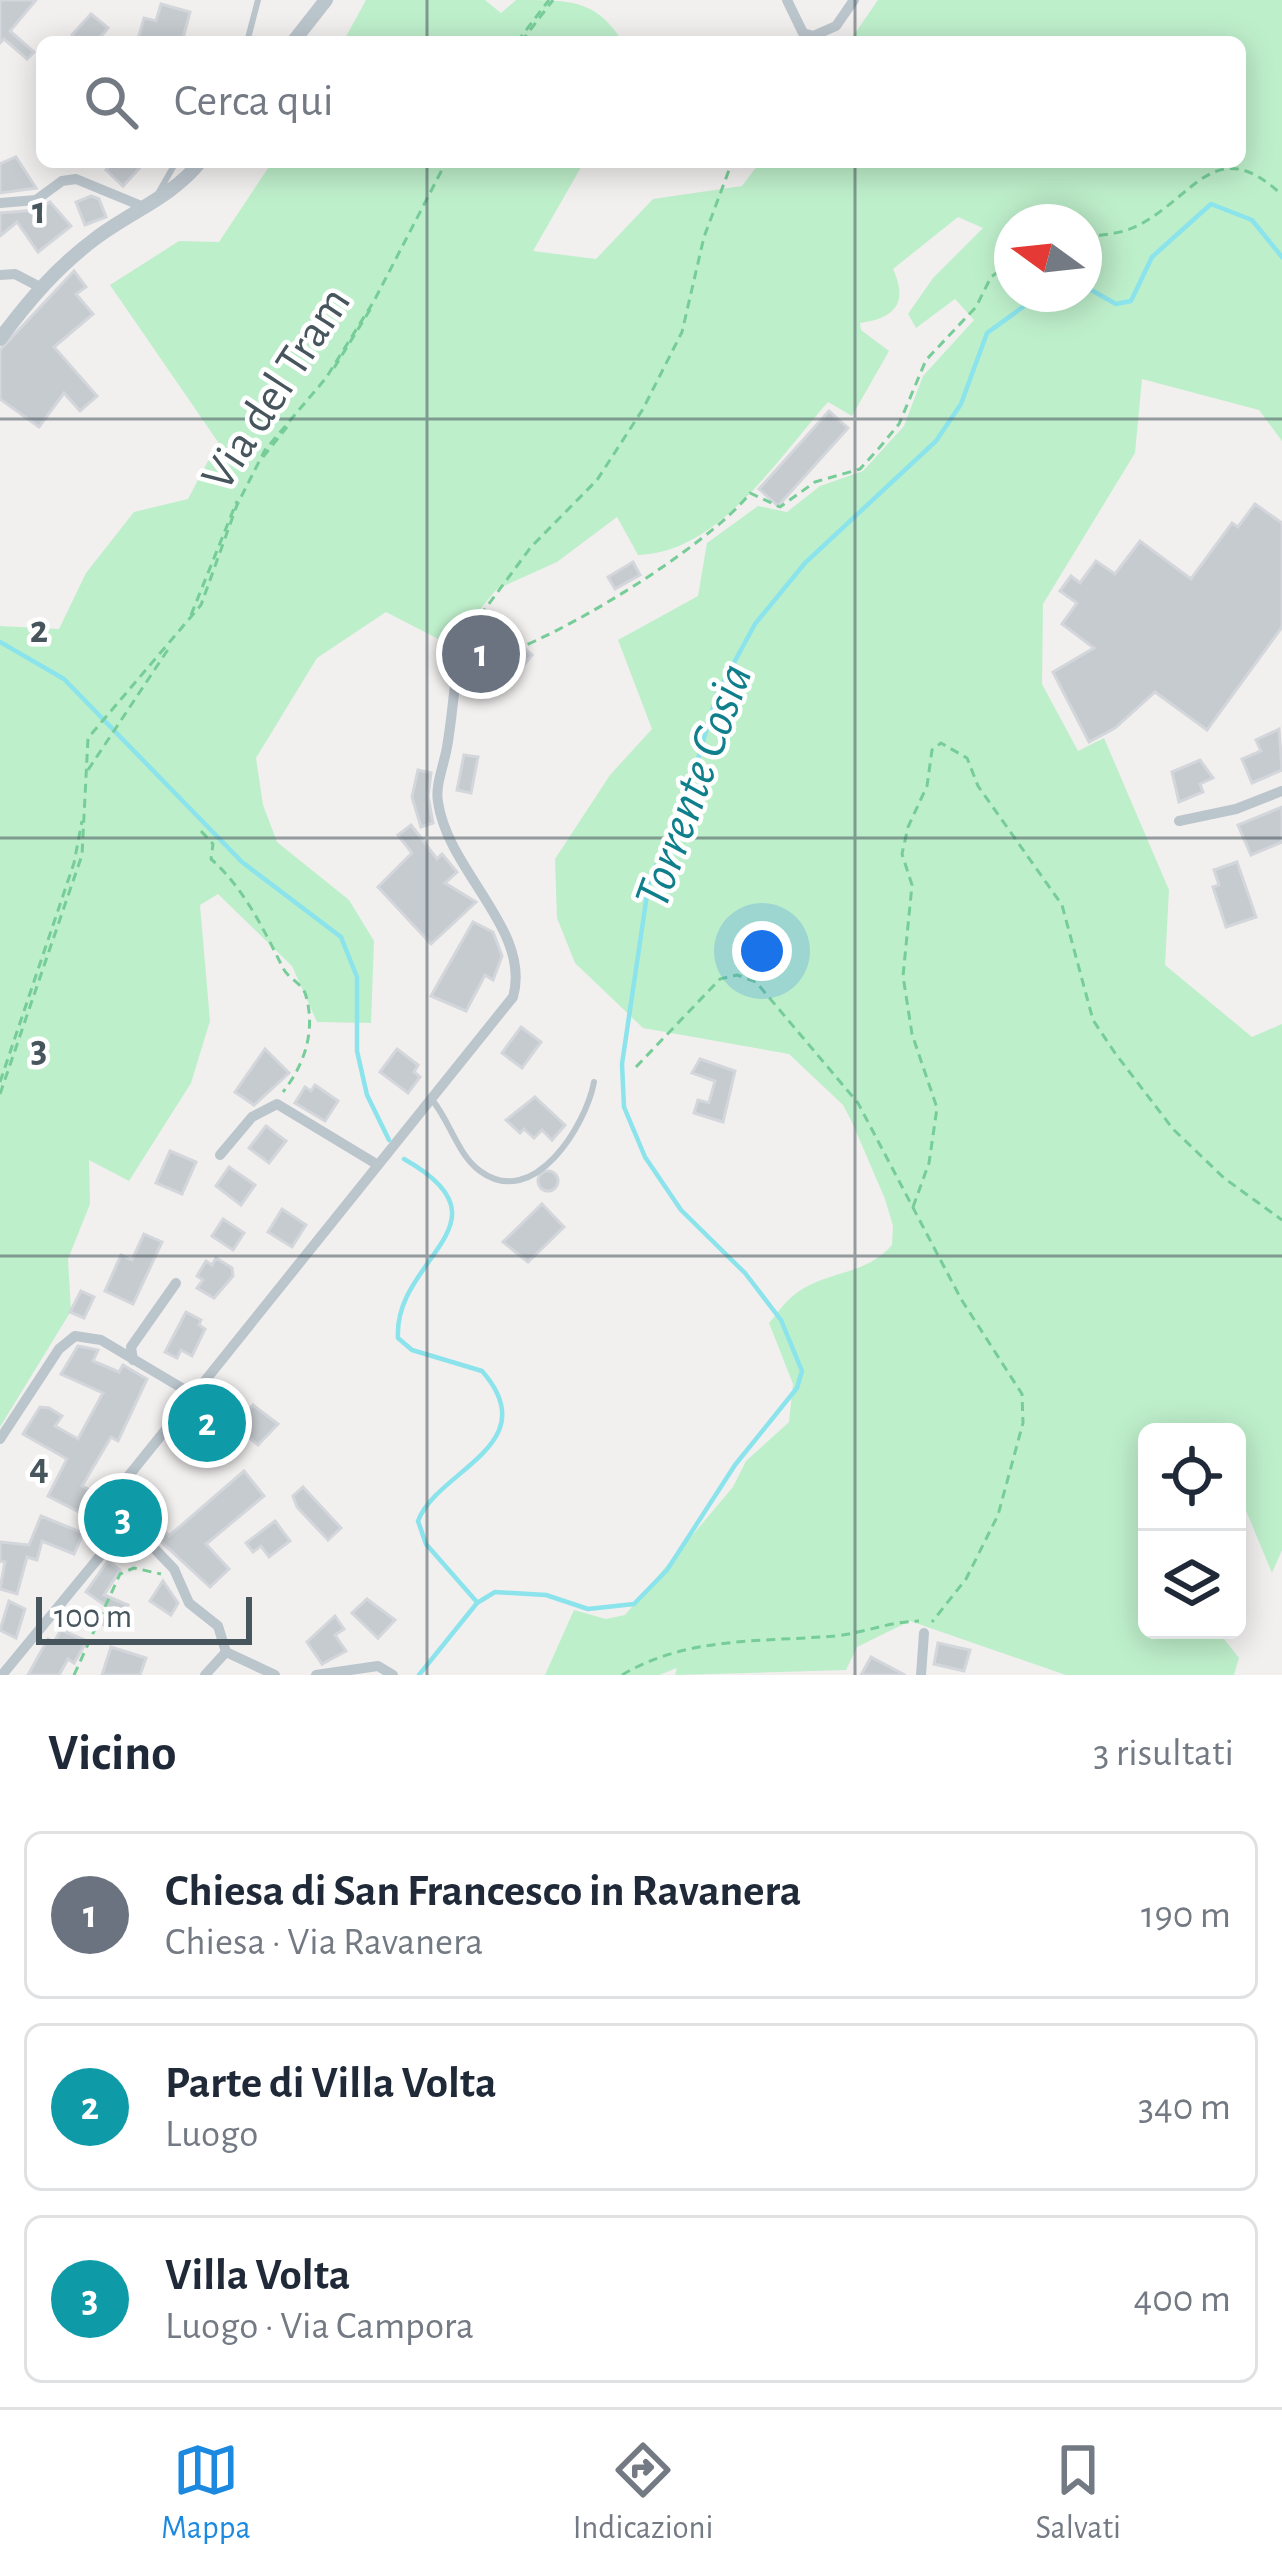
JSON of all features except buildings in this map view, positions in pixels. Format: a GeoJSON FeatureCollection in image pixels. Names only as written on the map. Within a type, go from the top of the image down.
{"type":"FeatureCollection","features":[{"type":"Feature","properties":{"kind":"street"},"geometry":{"type":"LineString","coordinates":[[298,36],[326,0]]}},
{"type":"Feature","properties":{"kind":"street"},"geometry":{"type":"LineString","coordinates":[[787,0],[803,33],[813,36],[836,26],[854,0]]}},
{"type":"Feature","properties":{"kind":"street"},"geometry":{"type":"LineString","coordinates":[[0,339],[38,286],[149,203],[177,188],[195,168]]}},
{"type":"Feature","properties":{"kind":"street"},"geometry":{"type":"LineString","coordinates":[[0,203],[36,200],[62,181],[76,179],[149,203]]}},
{"type":"Feature","properties":{"kind":"street"},"geometry":{"type":"LineString","coordinates":[[0,274],[15,274],[38,286]]}},
{"type":"Feature","properties":{"kind":"street"},"geometry":{"type":"LineString","coordinates":[[275,1675],[226,1652],[218,1626],[189,1604],[149,1543],[104,1525],[106,1504],[513,997],[518,965],[506,934],[454,857],[436,796],[456,665],[466,637]]}},
{"type":"Feature","properties":{"kind":"street"},"geometry":{"type":"LineString","coordinates":[[1179,821],[1236,809],[1282,791]]}},
{"type":"Feature","properties":{"kind":"street"},"geometry":{"type":"LineString","coordinates":[[220,1155],[252,1118],[277,1105],[382,1160]]}},
{"type":"Feature","properties":{"kind":"street"},"geometry":{"type":"LineString","coordinates":[[133,1360],[131,1347],[176,1283]]}},
{"type":"Feature","properties":{"kind":"street"},"geometry":{"type":"LineString","coordinates":[[0,1439],[59,1348],[74,1336],[101,1340],[192,1394]]}},
{"type":"Feature","properties":{"kind":"street"},"geometry":{"type":"LineString","coordinates":[[2,1675],[119,1533]]}},
{"type":"Feature","properties":{"kind":"street"},"geometry":{"type":"LineString","coordinates":[[921,1675],[925,1633]]}},
{"type":"Feature","properties":{"kind":"street"},"geometry":{"type":"LineString","coordinates":[[205,1675],[226,1652]]}},
{"type":"Feature","properties":{"kind":"street"},"geometry":{"type":"LineString","coordinates":[[316,1675],[378,1666],[393,1675]]}},
{"type":"Feature","properties":{"kind":"lane"},"geometry":{"type":"LineString","coordinates":[[248,36],[257,0]]}},
{"type":"Feature","properties":{"kind":"lane"},"geometry":{"type":"LineString","coordinates":[[149,203],[172,168]]}},
{"type":"Feature","properties":{"kind":"lane"},"geometry":{"type":"LineString","coordinates":[[433,1101],[472,1164],[483,1174],[506,1179],[530,1174],[566,1148],[588,1114],[593,1082]]}},
{"type":"Feature","properties":{"kind":"path"},"geometry":{"type":"LineString","coordinates":[[524,36],[551,0]]}},
{"type":"Feature","properties":{"kind":"path"},"geometry":{"type":"LineString","coordinates":[[0,1082],[74,863],[88,770],[192,613],[241,493],[361,326],[444,168]]}},
{"type":"Feature","properties":{"kind":"path","name":"Via del Tram"},"geometry":{"type":"LineString","coordinates":[[88,770],[88,738],[201,605],[237,505],[265,450],[326,377],[374,301],[444,168]]}},
{"type":"Feature","properties":{"kind":"path"},"geometry":{"type":"LineString","coordinates":[[466,637],[531,547],[597,480],[643,409],[682,332],[704,237],[730,168]]}},
{"type":"Feature","properties":{"kind":"path"},"geometry":{"type":"LineString","coordinates":[[1102,233],[1138,226],[1219,168]]}},
{"type":"Feature","properties":{"kind":"path"},"geometry":{"type":"LineString","coordinates":[[1232,168],[1253,173],[1282,195]]}},
{"type":"Feature","properties":{"kind":"path"},"geometry":{"type":"LineString","coordinates":[[456,665],[480,662],[614,598],[720,526],[750,493],[780,507],[815,482],[860,469],[898,424],[926,360],[976,307],[994,275]]}},
{"type":"Feature","properties":{"kind":"path"},"geometry":{"type":"LineString","coordinates":[[914,1207],[928,1163],[937,1108],[912,1034],[904,976],[911,886],[902,854],[908,826],[926,786],[932,750],[941,743],[967,758],[978,786],[1062,904],[1093,1020],[1115,1053],[1173,1129],[1224,1178],[1282,1220]]}},
{"type":"Feature","properties":{"kind":"path"},"geometry":{"type":"LineString","coordinates":[[0,1094],[82,855],[88,770]]}},
{"type":"Feature","properties":{"kind":"path"},"geometry":{"type":"LineString","coordinates":[[201,831],[213,844],[211,860],[274,943],[286,974],[303,988],[308,1000],[305,1061],[277,1105]]}},
{"type":"Feature","properties":{"kind":"path"},"geometry":{"type":"LineString","coordinates":[[636,1067],[720,979],[736,976],[756,982],[859,1103],[961,1299],[1022,1394],[1023,1424],[998,1515],[966,1579],[925,1633]]}},
{"type":"Feature","properties":{"kind":"path"},"geometry":{"type":"LineString","coordinates":[[74,1675],[121,1574],[145,1568],[177,1580]]}},
{"type":"Feature","properties":{"kind":"path"},"geometry":{"type":"LineString","coordinates":[[622,1675],[732,1638],[843,1635],[882,1622],[933,1621]]}},
{"type":"Feature","properties":{"kind":"green space"},"geometry":{"type":"Polygon","coordinates":[[[366,0],[485,0],[501,13],[516,0],[581,5],[603,18],[619,36],[346,36],[366,0]]]}},
{"type":"Feature","properties":{"kind":"green space"},"geometry":{"type":"Polygon","coordinates":[[[878,0],[1282,0],[1282,441],[1259,410],[1142,379],[1135,453],[1043,604],[1042,684],[1078,751],[1104,738],[1169,890],[1165,965],[1252,1037],[1282,1024],[1282,1550],[1272,1573],[1246,1511],[1246,1423],[1138,1423],[1138,1639],[1224,1639],[1239,1658],[1234,1675],[1066,1675],[910,1621],[857,1647],[846,1670],[675,1675],[677,1668],[659,1675],[545,1675],[574,1610],[606,1619],[625,1615],[733,1487],[746,1461],[789,1422],[793,1384],[769,1323],[798,1292],[872,1261],[892,1245],[893,1226],[885,1199],[843,1105],[789,1054],[643,1028],[575,963],[557,918],[555,859],[610,775],[652,729],[618,640],[698,596],[707,543],[758,506],[787,512],[820,486],[863,471],[904,426],[923,376],[974,320],[955,299],[916,328],[908,314],[933,278],[983,228],[958,217],[893,269],[899,300],[890,313],[860,323],[861,330],[889,351],[852,416],[828,402],[745,499],[695,538],[638,555],[617,517],[557,562],[497,589],[450,645],[386,612],[317,658],[256,758],[263,805],[277,842],[349,900],[374,941],[371,1023],[317,1022],[292,966],[218,894],[200,905],[210,1021],[191,1083],[129,1181],[89,1160],[90,1204],[68,1259],[71,1311],[0,1427],[0,626],[59,629],[86,573],[134,512],[188,499],[218,442],[110,285],[179,241],[219,242],[268,168],[581,168],[533,251],[596,259],[653,199],[742,186],[756,168],[1246,168],[1246,36],[853,36],[878,0]]]}},
{"type":"Feature","properties":{"kind":"waterway","name":"Torrente Cosia"},"geometry":{"type":"LineString","coordinates":[[1102,296],[1116,304],[1131,301],[1152,257],[1211,204],[1252,220],[1282,257]]}},
{"type":"Feature","properties":{"kind":"waterway","name":"Torrente Cosia"},"geometry":{"type":"LineString","coordinates":[[419,1675],[477,1603],[495,1592],[546,1595],[588,1609],[634,1604],[667,1570],[735,1465],[797,1388],[802,1371],[781,1320],[745,1273],[681,1210],[645,1157],[624,1107],[622,1064],[649,881],[685,803],[717,694],[755,624],[805,563],[936,441],[961,404],[987,333],[1016,312]]}},
{"type":"Feature","properties":{"kind":"waterway"},"geometry":{"type":"LineString","coordinates":[[0,642],[64,679],[242,862],[341,937],[357,977],[357,1051],[367,1095],[389,1140]]}},
{"type":"Feature","properties":{"kind":"waterway"},"geometry":{"type":"LineString","coordinates":[[404,1159],[436,1182],[450,1203],[451,1223],[401,1310],[398,1338],[412,1350],[482,1371],[499,1397],[502,1418],[495,1438],[429,1503],[418,1521],[426,1544],[476,1601]]}},
{"type":"Feature","properties":{"kind":"place","name":"Chiesa di San Francesco in Ravanera"},"geometry":{"type":"Point","coordinates":[481,654]}},
{"type":"Feature","properties":{"kind":"place","name":"Parte di Villa Volta"},"geometry":{"type":"Point","coordinates":[207,1423]}},
{"type":"Feature","properties":{"kind":"place","name":"Villa Volta"},"geometry":{"type":"Point","coordinates":[123,1518]}}]}
